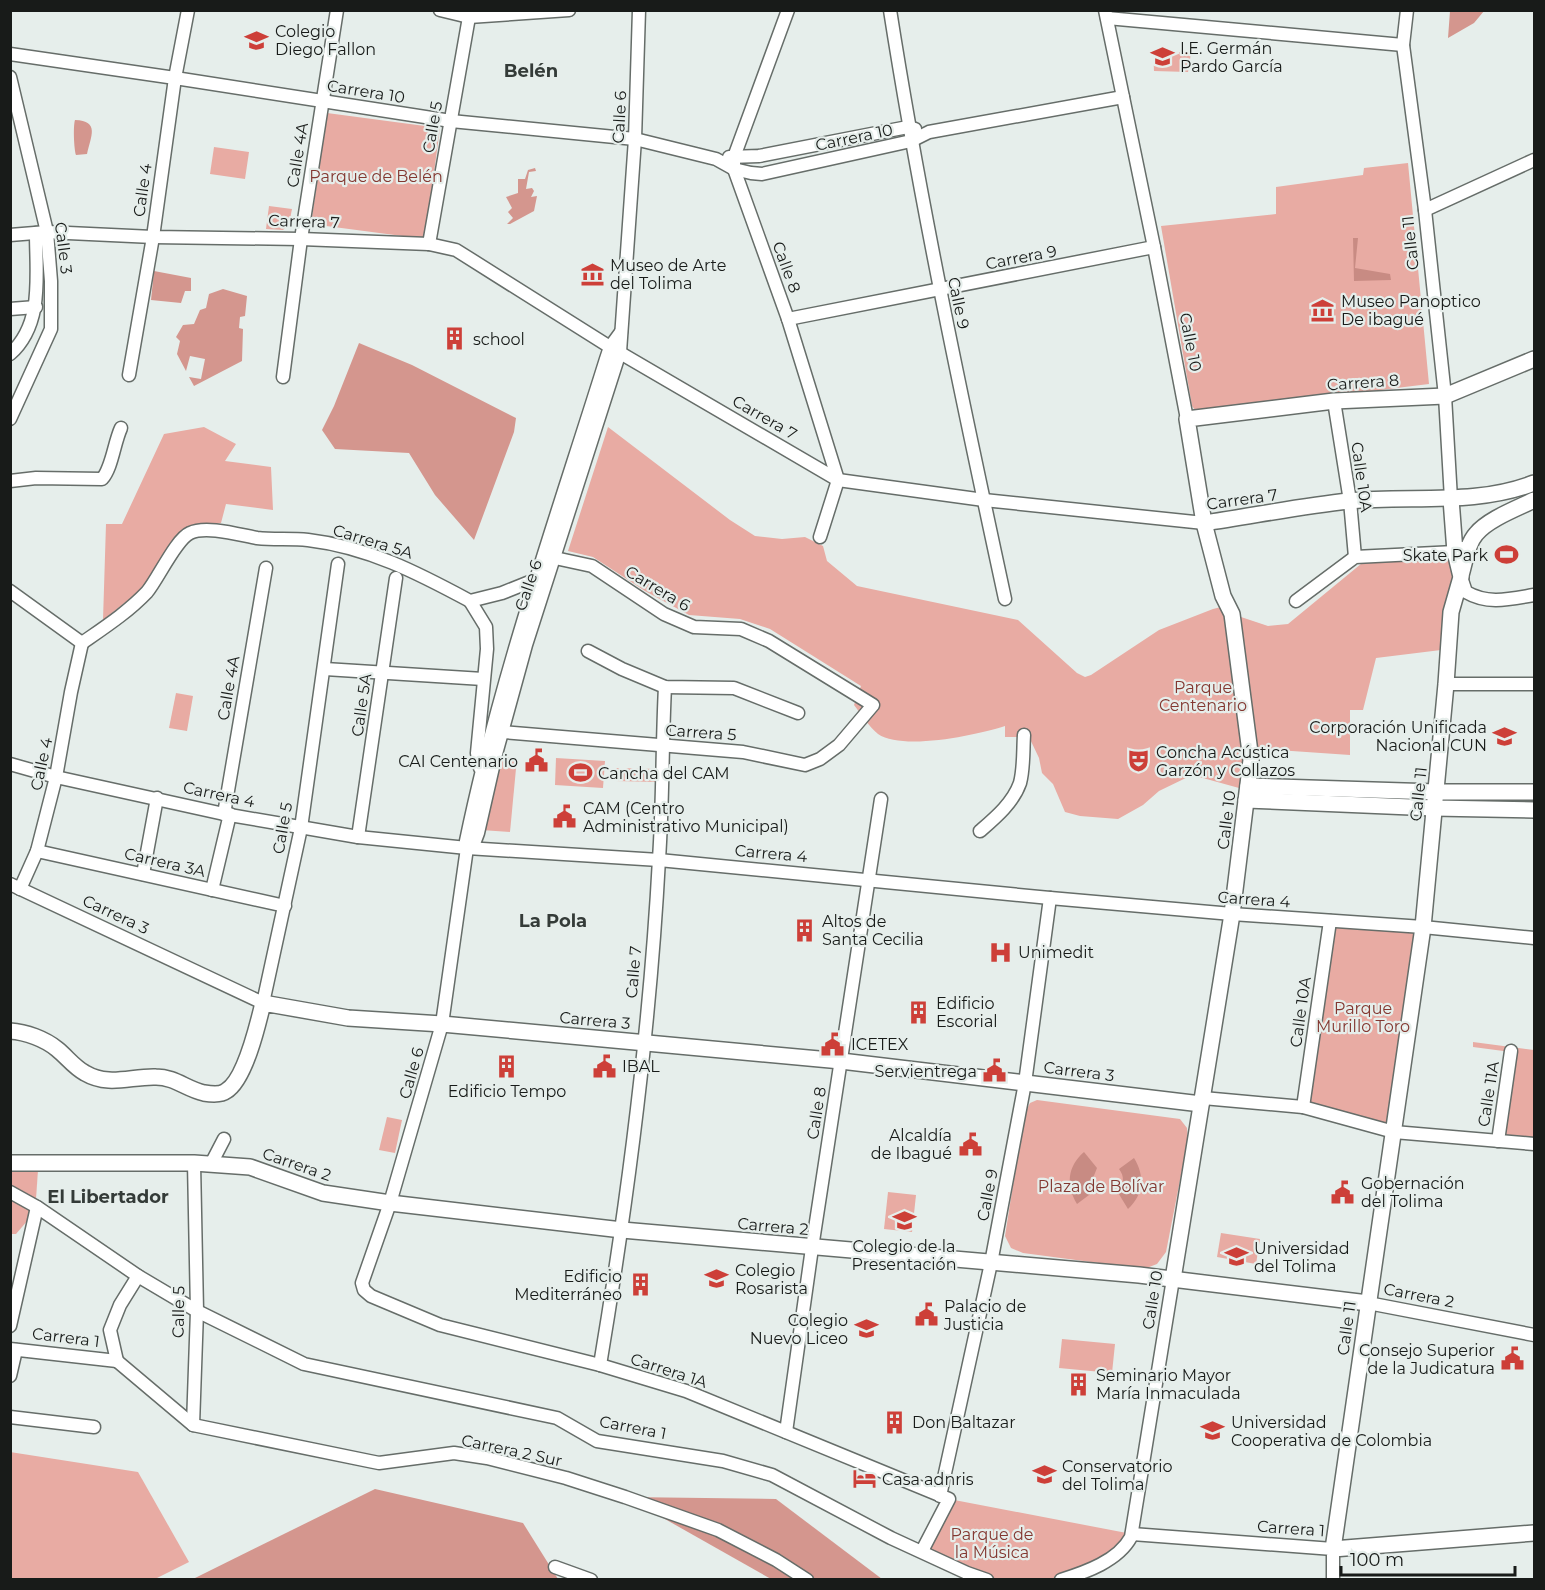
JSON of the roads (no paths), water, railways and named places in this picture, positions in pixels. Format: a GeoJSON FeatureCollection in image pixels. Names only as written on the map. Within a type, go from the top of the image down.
{"type":"FeatureCollection","features":[{"type":"Feature","properties":{"kind":"main road","name":"Carrera 8"},"geometry":{"type":"LineString","coordinates":[[1187,418],[1334,401],[1445,396],[1534,358]]}},
{"type":"Feature","properties":{"kind":"main road","name":"Calle 10"},"geometry":{"type":"LineString","coordinates":[[1173,1279],[1232,914],[1251,760],[1233,621],[1223,596],[1204,523],[1187,418]]}},
{"type":"Feature","properties":{"kind":"main road","name":"Carrera 7"},"geometry":{"type":"LineString","coordinates":[[1204,523],[1350,501],[1451,499],[1515,491],[1534,483]]}},
{"type":"Feature","properties":{"kind":"main road","name":"Calle 11"},"geometry":{"type":"LineString","coordinates":[[1334,1549],[1423,927],[1451,612],[1461,577],[1455,552],[1451,499]]}},
{"type":"Feature","properties":{"kind":"main road"},"geometry":{"type":"LineString","coordinates":[[1461,577],[1470,544],[1476,534],[1486,526],[1534,500]]}},
{"type":"Feature","properties":{"kind":"main road"},"geometry":{"type":"LineString","coordinates":[[1247,793],[1534,792]]}},
{"type":"Feature","properties":{"kind":"main road"},"geometry":{"type":"LineString","coordinates":[[1247,793],[1434,808],[1534,810]]}},
{"type":"Feature","properties":{"kind":"main road","name":"Carrera 3"},"geometry":{"type":"LineString","coordinates":[[263,1003],[348,1018],[442,1024],[841,1061],[1202,1101]]}},
{"type":"Feature","properties":{"kind":"main road","name":"Calle 5"},"geometry":{"type":"LineString","coordinates":[[10,1031],[38,1038],[56,1048],[85,1073],[98,1080],[112,1082],[145,1076],[167,1077],[201,1092],[224,1093],[243,1066],[255,1037],[263,1003]]}},
{"type":"Feature","properties":{"kind":"main road","name":"Carrera 2"},"geometry":{"type":"LineString","coordinates":[[10,1163],[194,1163],[250,1167],[323,1193],[390,1203],[622,1230],[1173,1279],[1368,1303]]}},
{"type":"Feature","properties":{"kind":"main road","name":"Carrera 1"},"geometry":{"type":"LineString","coordinates":[[1334,1549],[1534,1533]]}},
{"type":"Feature","properties":{"kind":"street","name":"Calle 4"},"geometry":{"type":"LineString","coordinates":[[129,375],[153,237],[175,78],[188,10]]}},
{"type":"Feature","properties":{"kind":"street","name":"Calle 4A"},"geometry":{"type":"LineString","coordinates":[[283,377],[301,238],[337,10]]}},
{"type":"Feature","properties":{"kind":"street"},"geometry":{"type":"LineString","coordinates":[[440,10],[469,17],[569,10]]}},
{"type":"Feature","properties":{"kind":"street","name":"Calle 6"},"geometry":{"type":"LineString","coordinates":[[371,1296],[364,1290],[362,1283],[390,1203],[442,1024],[467,848],[466,841],[481,770],[506,678],[537,579],[621,332],[634,139],[639,10]]}},
{"type":"Feature","properties":{"kind":"street"},"geometry":{"type":"LineString","coordinates":[[734,163],[788,10]]}},
{"type":"Feature","properties":{"kind":"street","name":"Calle 9"},"geometry":{"type":"LineString","coordinates":[[890,10],[908,127],[1005,599]]}},
{"type":"Feature","properties":{"kind":"street","name":"Calle 11"},"geometry":{"type":"LineString","coordinates":[[1407,10],[1404,45],[1445,396],[1451,499]]}},
{"type":"Feature","properties":{"kind":"street"},"geometry":{"type":"LineString","coordinates":[[1106,14],[1404,45]]}},
{"type":"Feature","properties":{"kind":"street","name":"Calle 10"},"geometry":{"type":"LineString","coordinates":[[1106,14],[1187,418]]}},
{"type":"Feature","properties":{"kind":"street","name":"Calle 5"},"geometry":{"type":"LineString","coordinates":[[429,244],[469,17]]}},
{"type":"Feature","properties":{"kind":"street","name":"Carrera 10"},"geometry":{"type":"LineString","coordinates":[[10,54],[451,121],[634,139],[734,163],[762,174],[911,141],[929,132],[1123,97]]}},
{"type":"Feature","properties":{"kind":"street","name":"Calle 3"},"geometry":{"type":"LineString","coordinates":[[10,77],[51,281],[51,330],[10,419]]}},
{"type":"Feature","properties":{"kind":"street","name":"Carrera 10"},"geometry":{"type":"LineString","coordinates":[[734,163],[908,127],[929,132]]}},
{"type":"Feature","properties":{"kind":"street"},"geometry":{"type":"LineString","coordinates":[[1425,210],[1534,160]]}},
{"type":"Feature","properties":{"kind":"street","name":"Calle 8"},"geometry":{"type":"LineString","coordinates":[[734,163],[788,319],[838,480]]}},
{"type":"Feature","properties":{"kind":"street","name":"Calle 3"},"geometry":{"type":"LineString","coordinates":[[10,354],[20,346],[36,307],[41,233]]}},
{"type":"Feature","properties":{"kind":"street","name":"Carrera 7"},"geometry":{"type":"LineString","coordinates":[[10,235],[41,233],[153,237],[301,238],[429,244],[456,250],[615,350],[838,480],[984,500],[1204,523]]}},
{"type":"Feature","properties":{"kind":"street","name":"Carrera 9"},"geometry":{"type":"LineString","coordinates":[[788,319],[1154,247]]}},
{"type":"Feature","properties":{"kind":"street"},"geometry":{"type":"LineString","coordinates":[[10,309],[36,307]]}},
{"type":"Feature","properties":{"kind":"street","name":"Calle 6"},"geometry":{"type":"LineString","coordinates":[[467,848],[475,841],[478,833],[526,645],[555,558],[615,350]]}},
{"type":"Feature","properties":{"kind":"street","name":"Calle 10A"},"geometry":{"type":"LineString","coordinates":[[1334,401],[1350,501],[1355,557]]}},
{"type":"Feature","properties":{"kind":"street"},"geometry":{"type":"LineString","coordinates":[[10,481],[36,478],[102,479],[106,475],[115,440],[121,428]]}},
{"type":"Feature","properties":{"kind":"street"},"geometry":{"type":"LineString","coordinates":[[820,537],[838,480]]}},
{"type":"Feature","properties":{"kind":"street","name":"Carrera 5A"},"geometry":{"type":"LineString","coordinates":[[82,643],[115,621],[136,603],[149,589],[179,543],[189,533],[207,530],[264,539],[308,540],[363,552],[411,569],[470,601]]}},
{"type":"Feature","properties":{"kind":"street"},"geometry":{"type":"LineString","coordinates":[[1296,601],[1355,557],[1455,552],[1470,544]]}},
{"type":"Feature","properties":{"kind":"street"},"geometry":{"type":"LineString","coordinates":[[470,601],[502,593],[537,579],[555,558]]}},
{"type":"Feature","properties":{"kind":"street","name":"Carrera 6"},"geometry":{"type":"LineString","coordinates":[[555,558],[592,566],[664,614],[694,627],[741,629],[770,640],[873,705]]}},
{"type":"Feature","properties":{"kind":"street","name":"Calle 5"},"geometry":{"type":"LineString","coordinates":[[263,1003],[301,828],[338,564]]}},
{"type":"Feature","properties":{"kind":"street","name":"Calle 4A"},"geometry":{"type":"LineString","coordinates":[[212,890],[227,814],[266,568]]}},
{"type":"Feature","properties":{"kind":"street"},"geometry":{"type":"LineString","coordinates":[[1461,577],[1466,592],[1476,597],[1503,600],[1534,594]]}},
{"type":"Feature","properties":{"kind":"street","name":"Calle 5A"},"geometry":{"type":"LineString","coordinates":[[358,837],[396,578]]}},
{"type":"Feature","properties":{"kind":"street"},"geometry":{"type":"LineString","coordinates":[[10,591],[82,643]]}},
{"type":"Feature","properties":{"kind":"street","name":"Calle 6"},"geometry":{"type":"LineString","coordinates":[[470,601],[486,627],[487,649],[477,753],[481,770]]}},
{"type":"Feature","properties":{"kind":"street","name":"Calle 4"},"geometry":{"type":"LineString","coordinates":[[15,887],[37,851],[56,777],[82,643]]}},
{"type":"Feature","properties":{"kind":"street"},"geometry":{"type":"LineString","coordinates":[[588,651],[621,669],[665,687],[734,687],[798,713]]}},
{"type":"Feature","properties":{"kind":"street"},"geometry":{"type":"LineString","coordinates":[[325,669],[483,679]]}},
{"type":"Feature","properties":{"kind":"street"},"geometry":{"type":"LineString","coordinates":[[1446,684],[1534,684]]}},
{"type":"Feature","properties":{"kind":"street","name":"Calle 7"},"geometry":{"type":"LineString","coordinates":[[600,1365],[622,1230],[644,1042],[659,860],[665,687]]}},
{"type":"Feature","properties":{"kind":"street","name":"Carrera 5"},"geometry":{"type":"LineString","coordinates":[[503,732],[743,752],[805,765],[820,759],[839,745],[873,705]]}},
{"type":"Feature","properties":{"kind":"street"},"geometry":{"type":"LineString","coordinates":[[980,831],[1006,806],[1016,792],[1021,781],[1024,735]]}},
{"type":"Feature","properties":{"kind":"street","name":"Carrera 4"},"geometry":{"type":"LineString","coordinates":[[10,764],[56,777],[227,814],[358,837],[467,848],[659,860],[1050,898],[1232,914],[1423,927],[1534,938]]}},
{"type":"Feature","properties":{"kind":"street"},"geometry":{"type":"LineString","coordinates":[[142,874],[157,798]]}},
{"type":"Feature","properties":{"kind":"street","name":"Calle 8"},"geometry":{"type":"LineString","coordinates":[[786,1432],[867,879],[881,799]]}},
{"type":"Feature","properties":{"kind":"street","name":"Carrera 3A"},"geometry":{"type":"LineString","coordinates":[[37,851],[285,906]]}},
{"type":"Feature","properties":{"kind":"street","name":"Carrera 3"},"geometry":{"type":"LineString","coordinates":[[15,887],[263,1003]]}},
{"type":"Feature","properties":{"kind":"street","name":"Calle 9"},"geometry":{"type":"LineString","coordinates":[[922,1551],[945,1497],[991,1263],[1026,1083],[1050,898]]}},
{"type":"Feature","properties":{"kind":"street","name":"Calle 10A"},"geometry":{"type":"LineString","coordinates":[[1304,1107],[1330,921]]}},
{"type":"Feature","properties":{"kind":"street","name":"Calle 11A"},"geometry":{"type":"LineString","coordinates":[[1498,1141],[1511,1051]]}},
{"type":"Feature","properties":{"kind":"street","name":"Carrera 3"},"geometry":{"type":"LineString","coordinates":[[1202,1101],[1304,1107],[1394,1132],[1534,1144]]}},
{"type":"Feature","properties":{"kind":"street"},"geometry":{"type":"LineString","coordinates":[[211,1164],[224,1139]]}},
{"type":"Feature","properties":{"kind":"street","name":"Calle 5"},"geometry":{"type":"LineString","coordinates":[[193,1425],[197,1311],[194,1163]]}},
{"type":"Feature","properties":{"kind":"street","name":"Carrera 1"},"geometry":{"type":"LineString","coordinates":[[10,1192],[37,1207],[138,1276],[197,1311],[304,1364],[557,1418],[597,1441],[723,1461],[759,1470],[922,1551],[987,1580]]}},
{"type":"Feature","properties":{"kind":"street"},"geometry":{"type":"LineString","coordinates":[[10,1326],[37,1207]]}},
{"type":"Feature","properties":{"kind":"street"},"geometry":{"type":"LineString","coordinates":[[138,1276],[120,1305],[110,1330],[117,1361],[193,1425]]}},
{"type":"Feature","properties":{"kind":"street","name":"Calle 10"},"geometry":{"type":"LineString","coordinates":[[1132,1534],[1173,1279]]}},
{"type":"Feature","properties":{"kind":"street","name":"Carrera 1A"},"geometry":{"type":"LineString","coordinates":[[371,1296],[440,1326],[600,1365],[686,1391],[945,1497]]}},
{"type":"Feature","properties":{"kind":"street","name":"Carrera 2"},"geometry":{"type":"LineString","coordinates":[[1368,1303],[1534,1335]]}},
{"type":"Feature","properties":{"kind":"street"},"geometry":{"type":"LineString","coordinates":[[10,1376],[13,1349]]}},
{"type":"Feature","properties":{"kind":"street","name":"Carrera 1"},"geometry":{"type":"LineString","coordinates":[[13,1349],[117,1361]]}},
{"type":"Feature","properties":{"kind":"street"},"geometry":{"type":"LineString","coordinates":[[10,1417],[94,1427]]}},
{"type":"Feature","properties":{"kind":"street","name":"Carrera 2 Sur"},"geometry":{"type":"LineString","coordinates":[[193,1425],[369,1461],[379,1462],[454,1454],[486,1458],[567,1478],[718,1530],[776,1560],[807,1580]]}},
{"type":"Feature","properties":{"kind":"street"},"geometry":{"type":"LineString","coordinates":[[1061,1580],[1080,1574],[1110,1558],[1129,1541],[1132,1534]]}},
{"type":"Feature","properties":{"kind":"street","name":"Carrera 1"},"geometry":{"type":"LineString","coordinates":[[1132,1534],[1334,1549]]}},
{"type":"Feature","properties":{"kind":"street","name":"Calle 11"},"geometry":{"type":"LineString","coordinates":[[1333,1580],[1334,1549]]}},
{"type":"Feature","properties":{"kind":"street"},"geometry":{"type":"LineString","coordinates":[[555,1567],[591,1580]]}},
{"type":"Feature","properties":{"kind":"place","name":"Colegio Diego Fallon"},"geometry":{"type":"Point","coordinates":[257,40]}},
{"type":"Feature","properties":{"kind":"place","name":"I.E. Germán Pardo García"},"geometry":{"type":"Point","coordinates":[1162,57]}},
{"type":"Feature","properties":{"kind":"place","name":"Museo de Arte del Tolima"},"geometry":{"type":"Point","coordinates":[592,274]}},
{"type":"Feature","properties":{"kind":"place","name":"Museo Panoptico De ibagué"},"geometry":{"type":"Point","coordinates":[1323,310]}},
{"type":"Feature","properties":{"kind":"place","name":"school"},"geometry":{"type":"Point","coordinates":[455,339]}},
{"type":"Feature","properties":{"kind":"place","name":"Skate Park"},"geometry":{"type":"Point","coordinates":[1506,555]}},
{"type":"Feature","properties":{"kind":"place","name":"Corporación Unificada Nacional CUN"},"geometry":{"type":"Point","coordinates":[1505,736]}},
{"type":"Feature","properties":{"kind":"place","name":"CAI Centenario"},"geometry":{"type":"Point","coordinates":[536,761]}},
{"type":"Feature","properties":{"kind":"place","name":"Concha Acústica Garzón y Collazos"},"geometry":{"type":"Point","coordinates":[1138,761]}},
{"type":"Feature","properties":{"kind":"place","name":"Cancha del CAM"},"geometry":{"type":"Point","coordinates":[580,773]}},
{"type":"Feature","properties":{"kind":"place","name":"CAM (Centro Administrativo Municipal)"},"geometry":{"type":"Point","coordinates":[565,817]}},
{"type":"Feature","properties":{"kind":"place","name":"Altos de Santa Cecilia"},"geometry":{"type":"Point","coordinates":[804,930]}},
{"type":"Feature","properties":{"kind":"place","name":"Unimedit"},"geometry":{"type":"Point","coordinates":[1000,952]}},
{"type":"Feature","properties":{"kind":"place","name":"Edificio Escorial"},"geometry":{"type":"Point","coordinates":[918,1012]}},
{"type":"Feature","properties":{"kind":"place","name":"ICETEX"},"geometry":{"type":"Point","coordinates":[833,1044]}},
{"type":"Feature","properties":{"kind":"place","name":"Edificio Tempo"},"geometry":{"type":"Point","coordinates":[507,1066]}},
{"type":"Feature","properties":{"kind":"place","name":"IBAL"},"geometry":{"type":"Point","coordinates":[604,1066]}},
{"type":"Feature","properties":{"kind":"place","name":"Servientrega"},"geometry":{"type":"Point","coordinates":[995,1071]}},
{"type":"Feature","properties":{"kind":"place","name":"Alcaldía de Ibagué"},"geometry":{"type":"Point","coordinates":[970,1144]}},
{"type":"Feature","properties":{"kind":"place","name":"Gobernación del Tolima"},"geometry":{"type":"Point","coordinates":[1343,1192]}},
{"type":"Feature","properties":{"kind":"place","name":"Colegio de la Presentación"},"geometry":{"type":"Point","coordinates":[904,1221]}},
{"type":"Feature","properties":{"kind":"place","name":"Universidad del Tolima"},"geometry":{"type":"Point","coordinates":[1236,1257]}},
{"type":"Feature","properties":{"kind":"place","name":"Colegio Rosarista"},"geometry":{"type":"Point","coordinates":[717,1279]}},
{"type":"Feature","properties":{"kind":"place","name":"Edificio Mediterráneo"},"geometry":{"type":"Point","coordinates":[640,1285]}},
{"type":"Feature","properties":{"kind":"place","name":"Palacio de Justicia"},"geometry":{"type":"Point","coordinates":[926,1315]}},
{"type":"Feature","properties":{"kind":"place","name":"Colegio Nuevo Liceo"},"geometry":{"type":"Point","coordinates":[866,1329]}},
{"type":"Feature","properties":{"kind":"place","name":"Consejo Superior de la Judicatura"},"geometry":{"type":"Point","coordinates":[1513,1359]}},
{"type":"Feature","properties":{"kind":"place","name":"Seminario Mayor María Inmaculada"},"geometry":{"type":"Point","coordinates":[1078,1384]}},
{"type":"Feature","properties":{"kind":"place","name":"Don Baltazar"},"geometry":{"type":"Point","coordinates":[894,1422]}},
{"type":"Feature","properties":{"kind":"place","name":"Universidad Cooperativa de Colombia"},"geometry":{"type":"Point","coordinates":[1213,1431]}},
{"type":"Feature","properties":{"kind":"place","name":"Conservatorio del Tolima"},"geometry":{"type":"Point","coordinates":[1044,1475]}},
{"type":"Feature","properties":{"kind":"place","name":"Casa adnris"},"geometry":{"type":"Point","coordinates":[864,1479]}},
{"type":"Feature","properties":{"kind":"district","name":"Belén"},"geometry":{"type":"Point","coordinates":[531,71]}},
{"type":"Feature","properties":{"kind":"district","name":"La Pola"},"geometry":{"type":"Point","coordinates":[553,921]}},
{"type":"Feature","properties":{"kind":"district","name":"El Libertador"},"geometry":{"type":"Point","coordinates":[108,1197]}},
{"type":"Feature","properties":{"kind":"park label","name":"Parque de Belén"},"geometry":{"type":"Point","coordinates":[376,176]}},
{"type":"Feature","properties":{"kind":"park label","name":"Parque Centenario"},"geometry":{"type":"Point","coordinates":[1203,696]}},
{"type":"Feature","properties":{"kind":"park label","name":"Parque Murillo Toro"},"geometry":{"type":"Point","coordinates":[1363,1017]}},
{"type":"Feature","properties":{"kind":"park label","name":"Plaza de Bolívar"},"geometry":{"type":"Point","coordinates":[1101,1186]}},
{"type":"Feature","properties":{"kind":"park label","name":"Parque de la Música"},"geometry":{"type":"Point","coordinates":[992,1543]}}]}
